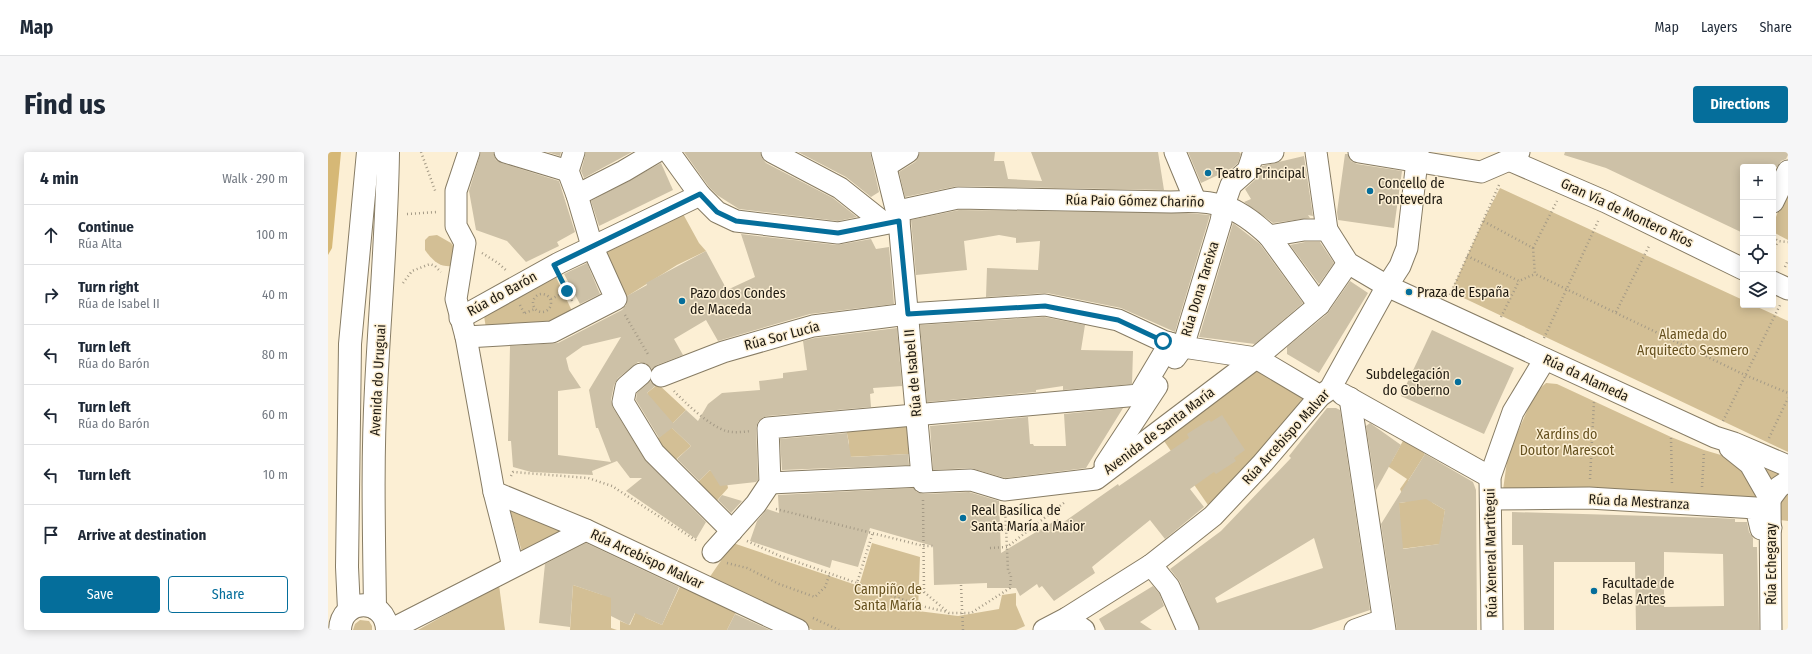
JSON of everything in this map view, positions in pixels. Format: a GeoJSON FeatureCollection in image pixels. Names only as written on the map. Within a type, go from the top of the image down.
{"type":"FeatureCollection","features":[{"type":"Feature","properties":{"kind":"highway","name":"Avenida do Uruguai"},"geometry":{"type":"LineString","coordinates":[[375,608],[374,498],[376,389],[387,217],[388,152]]}},
{"type":"Feature","properties":{"kind":"highway","name":"Avenida do Uruguai"},"geometry":{"type":"LineString","coordinates":[[349,610],[347,567],[350,344],[368,156]]}},
{"type":"Feature","properties":{"kind":"highway"},"geometry":{"type":"LineString","coordinates":[[340,630],[340,624],[343,617],[349,610],[362,605],[375,608],[385,618],[389,630]]}},
{"type":"Feature","properties":{"kind":"street"},"geometry":{"type":"LineString","coordinates":[[469,152],[456,191],[456,226],[464,240],[461,318],[494,492],[514,566]]}},
{"type":"Feature","properties":{"kind":"street"},"geometry":{"type":"LineString","coordinates":[[461,318],[525,323],[552,332],[616,300],[592,246],[577,194],[571,162],[505,152]]}},
{"type":"Feature","properties":{"kind":"street"},"geometry":{"type":"LineString","coordinates":[[577,194],[624,171],[656,152]]}},
{"type":"Feature","properties":{"kind":"street"},"geometry":{"type":"LineString","coordinates":[[669,152],[700,194],[717,212],[736,221],[838,233],[894,218]]}},
{"type":"Feature","properties":{"kind":"street"},"geometry":{"type":"LineString","coordinates":[[772,152],[894,218]]}},
{"type":"Feature","properties":{"kind":"street"},"geometry":{"type":"LineString","coordinates":[[884,159],[908,152]]}},
{"type":"Feature","properties":{"kind":"street"},"geometry":{"type":"LineString","coordinates":[[1175,152],[1195,200]]}},
{"type":"Feature","properties":{"kind":"street"},"geometry":{"type":"LineString","coordinates":[[1316,152],[1327,230],[1348,263],[1387,286]]}},
{"type":"Feature","properties":{"kind":"street"},"geometry":{"type":"LineString","coordinates":[[1359,152],[1417,157],[1481,172],[1514,156]]}},
{"type":"Feature","properties":{"kind":"street","name":"Rúa Dona Tareixa"},"geometry":{"type":"LineString","coordinates":[[1096,479],[1133,441],[1176,345],[1221,221],[1224,205],[1231,185],[1248,170],[1259,153]]}},
{"type":"Feature","properties":{"kind":"street","name":"Gran Vía de Montero Ríos"},"geometry":{"type":"LineString","coordinates":[[1514,156],[1566,184],[1740,267]]}},
{"type":"Feature","properties":{"kind":"street","name":"Rúa Arcebispo Malvar"},"geometry":{"type":"LineString","coordinates":[[1044,630],[1075,624],[1213,516],[1262,465],[1325,392],[1400,266],[1407,248],[1417,157]]}},
{"type":"Feature","properties":{"kind":"street","name":"Rúa de Isabel II"},"geometry":{"type":"LineString","coordinates":[[884,159],[908,314],[922,479]]}},
{"type":"Feature","properties":{"kind":"street"},"geometry":{"type":"LineString","coordinates":[[1774,200],[1788,171]]}},
{"type":"Feature","properties":{"kind":"street","name":"Rúa do Barón"},"geometry":{"type":"LineString","coordinates":[[461,318],[554,265],[700,194]]}},
{"type":"Feature","properties":{"kind":"street","name":"Rúa Paio Gómez Chariño"},"geometry":{"type":"LineString","coordinates":[[894,218],[958,198],[1171,202],[1195,200],[1224,205],[1251,219],[1269,236],[1319,305]]}},
{"type":"Feature","properties":{"kind":"street"},"geometry":{"type":"LineString","coordinates":[[1269,236],[1304,230],[1327,230]]}},
{"type":"Feature","properties":{"kind":"street","name":"Avenida de Santa María"},"geometry":{"type":"LineString","coordinates":[[1133,441],[1256,358],[1319,305],[1348,263]]}},
{"type":"Feature","properties":{"kind":"street","name":"Rúa da Alameda"},"geometry":{"type":"LineString","coordinates":[[1387,286],[1544,350],[1714,436],[1788,466]]}},
{"type":"Feature","properties":{"kind":"street"},"geometry":{"type":"LineString","coordinates":[[1776,286],[1784,297]]}},
{"type":"Feature","properties":{"kind":"street","name":"Rúa Sor Lucía"},"geometry":{"type":"LineString","coordinates":[[661,376],[722,352],[813,326],[908,314],[1045,306],[1118,320],[1176,345],[1256,358]]}},
{"type":"Feature","properties":{"kind":"street"},"geometry":{"type":"LineString","coordinates":[[1133,441],[1119,431],[1139,396],[1176,345]]}},
{"type":"Feature","properties":{"kind":"street"},"geometry":{"type":"LineString","coordinates":[[1256,358],[1325,392],[1350,398],[1490,477],[1513,412],[1544,350]]}},
{"type":"Feature","properties":{"kind":"street"},"geometry":{"type":"LineString","coordinates":[[641,374],[626,387],[623,402],[654,453],[732,531]]}},
{"type":"Feature","properties":{"kind":"street"},"geometry":{"type":"LineString","coordinates":[[717,557],[732,531],[756,504],[770,483],[768,428],[1139,396]]}},
{"type":"Feature","properties":{"kind":"street"},"geometry":{"type":"LineString","coordinates":[[1350,398],[1384,625],[1355,630]]}},
{"type":"Feature","properties":{"kind":"street","name":"Rúa Echegaray"},"geometry":{"type":"LineString","coordinates":[[1714,436],[1750,464],[1770,499],[1772,528],[1771,630]]}},
{"type":"Feature","properties":{"kind":"street","name":"Rúa Xeneral Martitegui"},"geometry":{"type":"LineString","coordinates":[[1490,477],[1492,630]]}},
{"type":"Feature","properties":{"kind":"street","name":"Avenida de Santa María"},"geometry":{"type":"LineString","coordinates":[[770,483],[922,479],[971,480],[1004,490],[1096,479]]}},
{"type":"Feature","properties":{"kind":"street"},"geometry":{"type":"LineString","coordinates":[[1770,499],[1779,487],[1788,481]]}},
{"type":"Feature","properties":{"kind":"street","name":"Rúa Arcebispo Malvar"},"geometry":{"type":"LineString","coordinates":[[494,492],[804,624]]}},
{"type":"Feature","properties":{"kind":"street","name":"Rúa da Mestranza"},"geometry":{"type":"LineString","coordinates":[[1491,499],[1589,498],[1756,508],[1761,529],[1772,528]]}},
{"type":"Feature","properties":{"kind":"street"},"geometry":{"type":"LineString","coordinates":[[389,630],[586,530]]}},
{"type":"Feature","properties":{"kind":"street"},"geometry":{"type":"LineString","coordinates":[[1152,565],[1169,587],[1188,630]]}},
{"type":"Feature","properties":{"kind":"path"},"geometry":{"type":"LineString","coordinates":[[1456,298],[1449,295],[1482,221],[1514,156]]}},
{"type":"Feature","properties":{"kind":"path"},"geometry":{"type":"LineString","coordinates":[[1535,274],[1533,248],[1566,184]]}},
{"type":"Feature","properties":{"kind":"path"},"geometry":{"type":"LineString","coordinates":[[1544,350],[1566,288],[1606,202]]}},
{"type":"Feature","properties":{"kind":"path"},"geometry":{"type":"LineString","coordinates":[[407,214],[443,212]]}},
{"type":"Feature","properties":{"kind":"path"},"geometry":{"type":"LineString","coordinates":[[1482,221],[1533,248]]}},
{"type":"Feature","properties":{"kind":"path"},"geometry":{"type":"LineString","coordinates":[[1616,312],[1658,228]]}},
{"type":"Feature","properties":{"kind":"path"},"geometry":{"type":"LineString","coordinates":[[464,240],[471,243],[477,250],[498,263],[510,273],[525,323]]}},
{"type":"Feature","properties":{"kind":"path"},"geometry":{"type":"LineString","coordinates":[[1776,246],[1778,242],[1788,242]]}},
{"type":"Feature","properties":{"kind":"path"},"geometry":{"type":"LineString","coordinates":[[1467,256],[1519,281]]}},
{"type":"Feature","properties":{"kind":"path"},"geometry":{"type":"LineString","coordinates":[[400,287],[405,278],[412,271],[430,264],[439,269],[447,279],[461,318]]}},
{"type":"Feature","properties":{"kind":"path"},"geometry":{"type":"LineString","coordinates":[[554,265],[581,317]]}},
{"type":"Feature","properties":{"kind":"path"},"geometry":{"type":"LineString","coordinates":[[1500,320],[1519,281],[1535,274],[1745,375],[1788,393]]}},
{"type":"Feature","properties":{"kind":"path"},"geometry":{"type":"LineString","coordinates":[[551,299],[567,291]]}},
{"type":"Feature","properties":{"kind":"path"},"geometry":{"type":"LineString","coordinates":[[525,323],[534,308],[533,302],[536,296],[545,294],[551,299]]}},
{"type":"Feature","properties":{"kind":"path"},"geometry":{"type":"LineString","coordinates":[[1701,505],[1714,436],[1784,297]]}},
{"type":"Feature","properties":{"kind":"path"},"geometry":{"type":"LineString","coordinates":[[534,308],[541,313],[547,312],[551,307],[551,299]]}},
{"type":"Feature","properties":{"kind":"path"},"geometry":{"type":"LineString","coordinates":[[1589,498],[1595,398]]}},
{"type":"Feature","properties":{"kind":"path"},"geometry":{"type":"LineString","coordinates":[[1768,441],[1788,398]]}},
{"type":"Feature","properties":{"kind":"path"},"geometry":{"type":"LineString","coordinates":[[1671,504],[1672,434]]}},
{"type":"Feature","properties":{"kind":"path"},"geometry":{"type":"LineString","coordinates":[[494,492],[506,487],[513,472],[588,478],[612,486],[717,557],[747,568],[779,584],[815,596],[825,588],[830,573]]}},
{"type":"Feature","properties":{"kind":"path"},"geometry":{"type":"LineString","coordinates":[[922,479],[924,592],[949,613]]}},
{"type":"Feature","properties":{"kind":"path"},"geometry":{"type":"LineString","coordinates":[[732,531],[751,544],[780,556],[857,582],[921,606],[949,613],[971,613],[1010,588],[1011,576],[1008,570],[1004,490]]}},
{"type":"Feature","properties":{"kind":"path"},"geometry":{"type":"LineString","coordinates":[[990,548],[1007,547],[1067,500]]}},
{"type":"Feature","properties":{"kind":"path"},"geometry":{"type":"LineString","coordinates":[[756,504],[873,532],[924,546],[933,546]]}},
{"type":"Feature","properties":{"kind":"path"},"geometry":{"type":"LineString","coordinates":[[857,582],[873,532]]}},
{"type":"Feature","properties":{"kind":"path"},"geometry":{"type":"LineString","coordinates":[[961,585],[963,630]]}},
{"type":"Feature","properties":{"kind":"path"},"geometry":{"type":"LineString","coordinates":[[804,624],[839,630]]}},
{"type":"Feature","properties":{"kind":"green space"},"geometry":{"type":"Polygon","coordinates":[[[1788,185],[1788,240],[1776,234],[1776,217],[1788,185]]]}},
{"type":"Feature","properties":{"kind":"green space","name":"Alameda do Arquitecto Sesmero"},"geometry":{"type":"Polygon","coordinates":[[[1500,188],[1740,299],[1740,308],[1760,308],[1788,321],[1788,452],[1451,292],[1483,221],[1500,188]]]}},
{"type":"Feature","properties":{"kind":"green space"},"geometry":{"type":"Polygon","coordinates":[[[682,212],[699,243],[706,251],[677,265],[621,300],[598,252],[682,212]]]}},
{"type":"Feature","properties":{"kind":"green space"},"geometry":{"type":"Polygon","coordinates":[[[437,235],[451,243],[456,250],[454,266],[445,266],[437,263],[425,250],[425,240],[429,236],[437,235]]]}},
{"type":"Feature","properties":{"kind":"green space"},"geometry":{"type":"Polygon","coordinates":[[[555,275],[572,311],[543,327],[486,328],[484,316],[555,275]]]}},
{"type":"Feature","properties":{"kind":"green space"},"geometry":{"type":"Polygon","coordinates":[[[1260,368],[1306,395],[1245,471],[1208,505],[1162,438],[1260,368]]]}},
{"type":"Feature","properties":{"kind":"green space","name":"Xardíns do Doutor Marescot"},"geometry":{"type":"Polygon","coordinates":[[[1546,383],[1557,384],[1671,437],[1704,450],[1731,458],[1745,471],[1759,499],[1503,490],[1508,454],[1535,393],[1546,383]]]}},
{"type":"Feature","properties":{"kind":"green space"},"geometry":{"type":"Polygon","coordinates":[[[658,384],[686,410],[670,426],[691,446],[672,463],[655,440],[662,435],[647,393],[658,384]]]}},
{"type":"Feature","properties":{"kind":"green space"},"geometry":{"type":"Polygon","coordinates":[[[908,422],[910,454],[847,457],[849,443],[846,429],[908,422]]]}},
{"type":"Feature","properties":{"kind":"green space"},"geometry":{"type":"Polygon","coordinates":[[[1404,439],[1425,454],[1408,481],[1433,503],[1445,510],[1440,544],[1400,549],[1399,503],[1406,502],[1400,489],[1407,479],[1380,461],[1392,461],[1404,439]]]}},
{"type":"Feature","properties":{"kind":"green space"},"geometry":{"type":"Polygon","coordinates":[[[1766,460],[1788,469],[1769,485],[1761,470],[1766,460]]]}},
{"type":"Feature","properties":{"kind":"green space"},"geometry":{"type":"Polygon","coordinates":[[[710,470],[727,483],[728,488],[713,505],[693,487],[710,470]]]}},
{"type":"Feature","properties":{"kind":"green space"},"geometry":{"type":"Polygon","coordinates":[[[1788,490],[1788,521],[1780,520],[1780,501],[1788,490]]]}},
{"type":"Feature","properties":{"kind":"green space"},"geometry":{"type":"Polygon","coordinates":[[[509,506],[565,531],[522,552],[509,506]]]}},
{"type":"Feature","properties":{"kind":"green space","name":"Campiño de Santa María"},"geometry":{"type":"Polygon","coordinates":[[[733,543],[859,586],[872,543],[920,557],[918,611],[958,616],[999,609],[1002,595],[1016,593],[1016,605],[1025,626],[1016,630],[813,630],[707,581],[733,543]]]}},
{"type":"Feature","properties":{"kind":"green space"},"geometry":{"type":"Polygon","coordinates":[[[681,584],[736,612],[727,630],[620,630],[620,621],[630,625],[637,609],[646,618],[662,625],[681,584]]]}},
{"type":"Feature","properties":{"kind":"green space"},"geometry":{"type":"Polygon","coordinates":[[[499,585],[505,630],[418,630],[499,585]]]}},
{"type":"Feature","properties":{"kind":"green space"},"geometry":{"type":"Polygon","coordinates":[[[573,585],[603,595],[607,593],[619,597],[611,614],[611,628],[617,630],[570,630],[573,585]]]}},
{"type":"Feature","properties":{"kind":"green space"},"geometry":{"type":"Polygon","coordinates":[[[360,620],[369,621],[372,626],[372,630],[353,630],[355,624],[360,620]]]}},
{"type":"Feature","properties":{"kind":"shaded area"},"geometry":{"type":"Polygon","coordinates":[[[328,152],[341,152],[332,248],[328,255],[328,152]]]}},
{"type":"Feature","properties":{"kind":"building"},"geometry":{"type":"Polygon","coordinates":[[[481,152],[493,152],[496,160],[502,163],[559,181],[575,232],[557,242],[559,246],[526,262],[507,241],[476,230],[469,191],[481,152]]]}},
{"type":"Feature","properties":{"kind":"building"},"geometry":{"type":"Polygon","coordinates":[[[547,152],[561,152],[560,156],[547,152]]]}},
{"type":"Feature","properties":{"kind":"building"},"geometry":{"type":"Polygon","coordinates":[[[586,152],[632,152],[584,178],[581,171],[586,152]]]}},
{"type":"Feature","properties":{"kind":"building"},"geometry":{"type":"Polygon","coordinates":[[[684,152],[760,152],[766,163],[833,198],[857,217],[838,221],[739,209],[717,195],[709,187],[684,152]]]}},
{"type":"Feature","properties":{"kind":"building"},"geometry":{"type":"Polygon","coordinates":[[[798,152],[870,152],[879,192],[871,197],[846,177],[798,152]]]}},
{"type":"Feature","properties":{"kind":"building"},"geometry":{"type":"Polygon","coordinates":[[[920,152],[995,152],[994,161],[1004,161],[1008,179],[1042,181],[1031,152],[1158,152],[1164,190],[958,186],[905,197],[899,172],[915,162],[920,152]]]}},
{"type":"Feature","properties":{"kind":"building","name":"Teatro Principal"},"geometry":{"type":"Polygon","coordinates":[[[1188,152],[1239,152],[1241,154],[1238,163],[1231,169],[1201,183],[1188,152]]]}},
{"type":"Feature","properties":{"kind":"building"},"geometry":{"type":"Polygon","coordinates":[[[1565,152],[1788,152],[1786,159],[1781,161],[1777,167],[1776,164],[1740,164],[1740,232],[1606,168],[1564,155],[1565,152]]]}},
{"type":"Feature","properties":{"kind":"building","name":"Concello de Pontevedra"},"geometry":{"type":"Polygon","coordinates":[[[1345,154],[1348,154],[1351,161],[1357,164],[1402,171],[1394,228],[1338,220],[1337,212],[1345,154]]]}},
{"type":"Feature","properties":{"kind":"building"},"geometry":{"type":"Polygon","coordinates":[[[1304,156],[1313,216],[1308,215],[1310,218],[1273,223],[1244,202],[1251,199],[1245,189],[1256,179],[1262,166],[1304,156]]]}},
{"type":"Feature","properties":{"kind":"building"},"geometry":{"type":"Polygon","coordinates":[[[661,163],[673,190],[599,226],[591,201],[661,163]]]}},
{"type":"Feature","properties":{"kind":"building"},"geometry":{"type":"Polygon","coordinates":[[[959,210],[1187,213],[1210,215],[1175,332],[1121,308],[1047,293],[986,297],[987,268],[1038,270],[1040,241],[1016,243],[1016,238],[999,235],[964,241],[967,270],[916,275],[911,220],[959,210]]]}},
{"type":"Feature","properties":{"kind":"building"},"geometry":{"type":"Polygon","coordinates":[[[1233,223],[1260,244],[1303,303],[1255,344],[1199,337],[1233,223]]]}},
{"type":"Feature","properties":{"kind":"building"},"geometry":{"type":"Polygon","coordinates":[[[741,234],[837,245],[871,239],[876,249],[889,247],[894,304],[810,314],[718,341],[706,320],[674,339],[683,355],[657,365],[651,369],[645,363],[638,362],[618,378],[614,385],[611,400],[613,408],[646,461],[706,522],[696,539],[626,491],[642,478],[630,478],[617,461],[592,471],[593,475],[531,472],[513,467],[511,441],[508,441],[510,346],[558,343],[622,310],[626,305],[627,296],[647,285],[646,283],[706,251],[727,290],[755,277],[741,234]],[[621,337],[583,346],[566,358],[569,370],[581,388],[558,391],[558,455],[611,462],[598,428],[596,428],[589,390],[621,337]]]}},
{"type":"Feature","properties":{"kind":"building"},"geometry":{"type":"Polygon","coordinates":[[[1305,242],[1320,242],[1334,263],[1319,284],[1290,245],[1305,242]]]}},
{"type":"Feature","properties":{"kind":"building"},"geometry":{"type":"Polygon","coordinates":[[[587,263],[600,294],[580,304],[564,274],[587,263]]]}},
{"type":"Feature","properties":{"kind":"building"},"geometry":{"type":"Polygon","coordinates":[[[1350,281],[1368,293],[1319,373],[1287,354],[1287,347],[1327,314],[1350,281]]]}},
{"type":"Feature","properties":{"kind":"building"},"geometry":{"type":"Polygon","coordinates":[[[1044,317],[1085,325],[1081,350],[1133,351],[1132,384],[1063,390],[1063,386],[1036,390],[1036,392],[927,402],[920,325],[1044,317]]]}},
{"type":"Feature","properties":{"kind":"building"},"geometry":{"type":"Polygon","coordinates":[[[897,328],[902,386],[873,388],[874,393],[870,394],[871,407],[767,416],[762,418],[758,422],[756,428],[758,480],[756,482],[720,486],[710,470],[699,481],[677,459],[691,446],[672,428],[659,438],[636,400],[637,393],[650,381],[655,386],[647,393],[673,423],[686,410],[698,421],[708,404],[722,393],[760,390],[759,381],[783,378],[783,373],[807,370],[803,341],[815,338],[897,328]]]}},
{"type":"Feature","properties":{"kind":"building","name":"Subdelegación do Goberno"},"geometry":{"type":"Polygon","coordinates":[[[1432,330],[1514,368],[1484,434],[1401,396],[1432,330]]]}},
{"type":"Feature","properties":{"kind":"building"},"geometry":{"type":"Polygon","coordinates":[[[1123,408],[1086,468],[1005,478],[971,468],[933,470],[930,426],[1028,417],[1030,444],[1033,444],[1034,446],[1066,446],[1064,414],[1123,408]]]}},
{"type":"Feature","properties":{"kind":"building"},"geometry":{"type":"Polygon","coordinates":[[[1327,408],[1336,408],[1340,410],[1370,610],[1311,630],[1200,630],[1180,582],[1170,569],[1221,531],[1291,458],[1289,456],[1327,408]],[[1314,538],[1215,598],[1217,603],[1323,568],[1314,538]]]}},
{"type":"Feature","properties":{"kind":"building"},"geometry":{"type":"Polygon","coordinates":[[[1222,415],[1245,450],[1234,458],[1236,461],[1216,474],[1214,472],[1190,489],[1204,507],[1165,539],[1150,520],[1092,567],[1095,573],[1054,601],[1042,586],[1039,588],[1037,584],[1020,596],[1016,588],[987,588],[987,583],[934,585],[933,546],[870,528],[858,567],[832,560],[830,568],[750,541],[757,521],[767,509],[779,513],[778,495],[913,488],[917,492],[924,494],[969,492],[999,501],[1001,553],[1058,519],[1061,524],[1118,484],[1119,486],[1189,438],[1187,434],[1209,420],[1211,422],[1222,415]]]}},
{"type":"Feature","properties":{"kind":"building"},"geometry":{"type":"Polygon","coordinates":[[[1370,423],[1401,445],[1376,490],[1366,426],[1370,423]]]}},
{"type":"Feature","properties":{"kind":"building"},"geometry":{"type":"Polygon","coordinates":[[[847,433],[851,457],[908,454],[909,465],[782,470],[780,439],[847,433]]]}},
{"type":"Feature","properties":{"kind":"building"},"geometry":{"type":"Polygon","coordinates":[[[1425,454],[1473,482],[1476,490],[1477,630],[1397,630],[1381,524],[1425,454]],[[1426,499],[1399,503],[1403,549],[1439,544],[1445,510],[1426,499]]]}},
{"type":"Feature","properties":{"kind":"building"},"geometry":{"type":"Polygon","coordinates":[[[722,495],[742,501],[731,513],[718,500],[722,495]]]}},
{"type":"Feature","properties":{"kind":"building","name":"Facultade de Belas Artes"},"geometry":{"type":"Polygon","coordinates":[[[1512,512],[1717,518],[1735,519],[1735,522],[1747,522],[1749,532],[1753,538],[1753,547],[1757,547],[1759,630],[1636,630],[1635,562],[1554,562],[1554,630],[1524,630],[1523,545],[1512,545],[1512,512]],[[1664,552],[1664,607],[1724,606],[1723,554],[1664,552]]]}},
{"type":"Feature","properties":{"kind":"building"},"geometry":{"type":"Polygon","coordinates":[[[586,543],[679,587],[662,625],[635,613],[629,625],[611,616],[611,598],[573,585],[570,627],[539,623],[545,564],[586,543]]]}},
{"type":"Feature","properties":{"kind":"building"},"geometry":{"type":"Polygon","coordinates":[[[1153,586],[1159,593],[1164,606],[1140,622],[1152,630],[1105,630],[1099,619],[1153,586]]]}},
{"type":"Feature","properties":{"kind":"building"},"geometry":{"type":"Polygon","coordinates":[[[735,614],[770,630],[727,630],[735,614]]]}},
{"type":"Feature","properties":{"kind":"place","name":"Teatro Principal"},"geometry":{"type":"Point","coordinates":[1208,173]}},
{"type":"Feature","properties":{"kind":"place","name":"Concello de Pontevedra"},"geometry":{"type":"Point","coordinates":[1370,191]}},
{"type":"Feature","properties":{"kind":"place","name":"Praza de España"},"geometry":{"type":"Point","coordinates":[1409,292]}},
{"type":"Feature","properties":{"kind":"place","name":"Pazo dos Condes de Maceda"},"geometry":{"type":"Point","coordinates":[682,301]}},
{"type":"Feature","properties":{"kind":"place","name":"Subdelegación do Goberno"},"geometry":{"type":"Point","coordinates":[1458,382]}},
{"type":"Feature","properties":{"kind":"place","name":"Real Basílica de Santa María a Maior"},"geometry":{"type":"Point","coordinates":[963,518]}},
{"type":"Feature","properties":{"kind":"place","name":"Facultade de Belas Artes"},"geometry":{"type":"Point","coordinates":[1594,591]}},
{"type":"Feature","properties":{"kind":"route"},"geometry":{"type":"LineString","coordinates":[[567,291],[554,265],[700,194],[717,212],[736,221],[838,233],[899,221],[908,314],[1045,306],[1118,320],[1163,341]]}}]}
